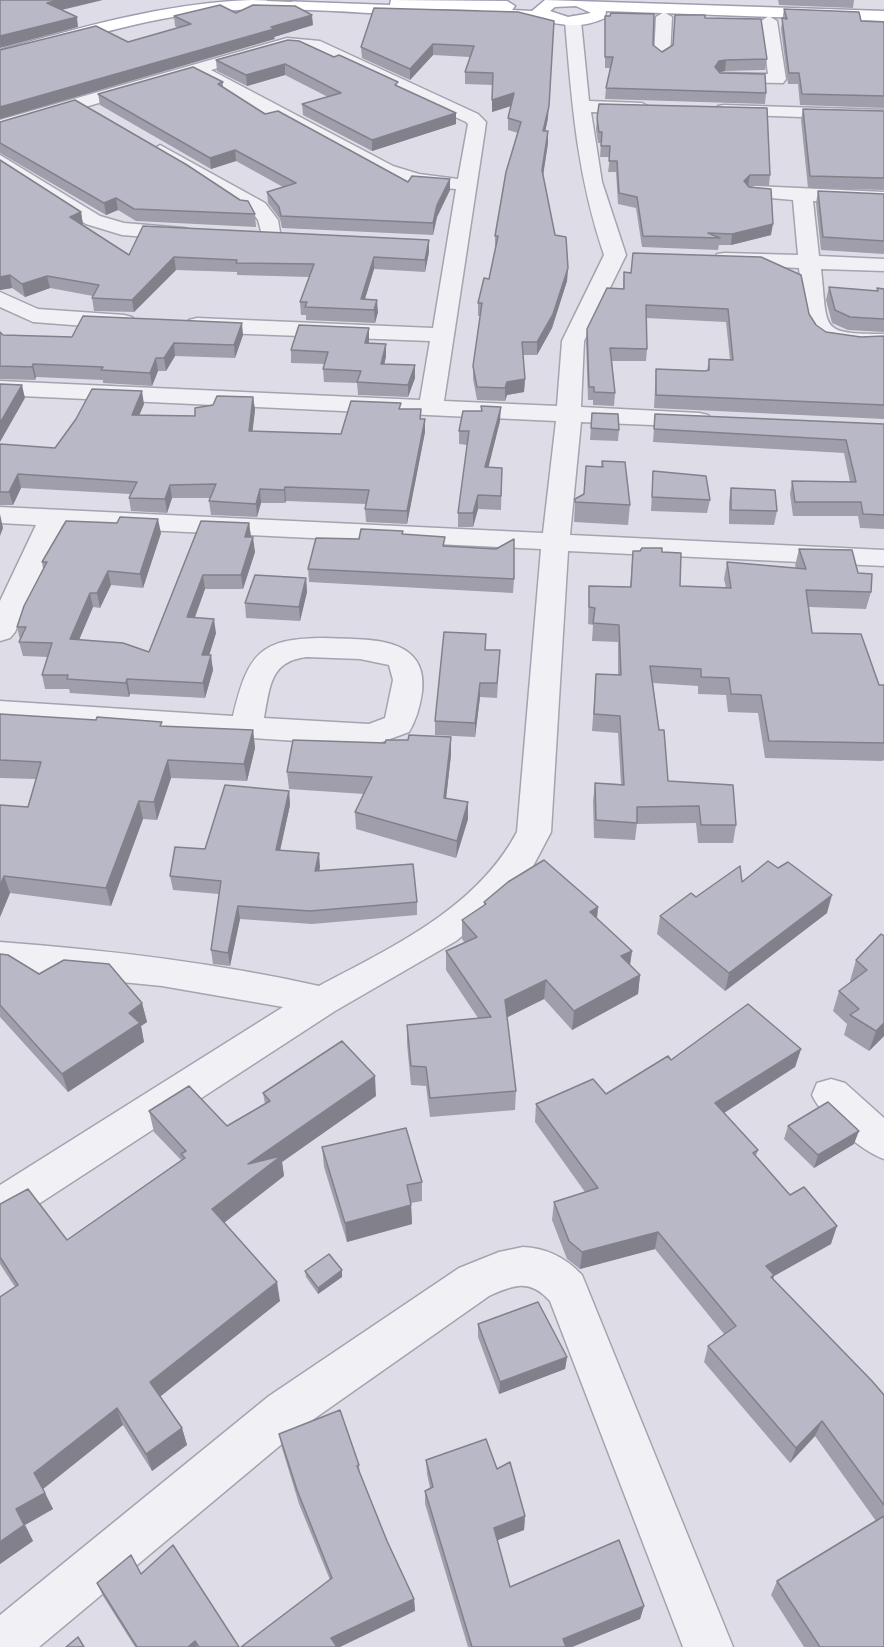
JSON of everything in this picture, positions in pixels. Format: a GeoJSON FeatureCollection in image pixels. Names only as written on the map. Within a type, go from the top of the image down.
{"type":"FeatureCollection","features":[{"type":"Feature","properties":{"kind":"main road"},"geometry":{"type":"LineString","coordinates":[[0,45],[133,11],[205,0]]}},
{"type":"Feature","properties":{"kind":"main road"},"geometry":{"type":"LineString","coordinates":[[305,0],[545,10],[573,21],[585,6]]}},
{"type":"Feature","properties":{"kind":"main road"},"geometry":{"type":"LineString","coordinates":[[585,6],[663,17],[769,11],[884,24]]}},
{"type":"Feature","properties":{"kind":"main road"},"geometry":{"type":"LineString","coordinates":[[0,55],[151,16],[222,7],[545,10],[585,6],[884,16]]}},
{"type":"Feature","properties":{"kind":"street"},"geometry":{"type":"LineString","coordinates":[[725,78],[777,79],[769,11]]}},
{"type":"Feature","properties":{"kind":"street"},"geometry":{"type":"LineString","coordinates":[[662,56],[663,17]]}},
{"type":"Feature","properties":{"kind":"street"},"geometry":{"type":"LineString","coordinates":[[0,1207],[322,1002],[444,930],[505,882],[525,855],[534,832],[554,542],[570,415],[570,355],[573,341],[627,255],[593,190],[583,143],[573,21]]}},
{"type":"Feature","properties":{"kind":"street"},"geometry":{"type":"LineString","coordinates":[[0,126],[288,43],[314,45],[477,122],[431,407]]}},
{"type":"Feature","properties":{"kind":"street"},"geometry":{"type":"LineString","coordinates":[[195,69],[401,176],[468,185]]}},
{"type":"Feature","properties":{"kind":"street"},"geometry":{"type":"LineString","coordinates":[[79,103],[98,114]]}},
{"type":"Feature","properties":{"kind":"street"},"geometry":{"type":"LineString","coordinates":[[581,106],[663,109]]}},
{"type":"Feature","properties":{"kind":"street"},"geometry":{"type":"LineString","coordinates":[[698,110],[884,115]]}},
{"type":"Feature","properties":{"kind":"street"},"geometry":{"type":"LineString","coordinates":[[147,143],[258,207],[268,220],[271,238]]}},
{"type":"Feature","properties":{"kind":"street"},"geometry":{"type":"LineString","coordinates":[[0,161],[93,220],[123,229],[203,235]]}},
{"type":"Feature","properties":{"kind":"street"},"geometry":{"type":"LineString","coordinates":[[754,192],[884,198]]}},
{"type":"Feature","properties":{"kind":"street"},"geometry":{"type":"LineString","coordinates":[[802,194],[815,319],[822,335],[840,339],[884,341]]}},
{"type":"Feature","properties":{"kind":"street"},"geometry":{"type":"LineString","coordinates":[[248,237],[294,238]]}},
{"type":"Feature","properties":{"kind":"street"},"geometry":{"type":"LineString","coordinates":[[434,244],[457,245]]}},
{"type":"Feature","properties":{"kind":"street"},"geometry":{"type":"LineString","coordinates":[[705,258],[884,265]]}},
{"type":"Feature","properties":{"kind":"street"},"geometry":{"type":"LineString","coordinates":[[0,298],[33,315],[147,323]]}},
{"type":"Feature","properties":{"kind":"street"},"geometry":{"type":"LineString","coordinates":[[171,324],[444,335]]}},
{"type":"Feature","properties":{"kind":"street"},"geometry":{"type":"LineString","coordinates":[[0,388],[721,421]]}},
{"type":"Feature","properties":{"kind":"street"},"geometry":{"type":"LineString","coordinates":[[0,515],[884,558]]}},
{"type":"Feature","properties":{"kind":"street"},"geometry":{"type":"LineString","coordinates":[[0,632],[52,518]]}},
{"type":"Feature","properties":{"kind":"street"},"geometry":{"type":"LineString","coordinates":[[0,711],[371,735],[387,731],[398,725],[404,712],[407,669],[399,658],[388,653],[301,647],[282,650],[268,660],[261,673],[246,726]]}},
{"type":"Feature","properties":{"kind":"street"},"geometry":{"type":"LineString","coordinates":[[0,956],[115,964],[260,986],[322,1002]]}},
{"type":"Feature","properties":{"kind":"street"},"geometry":{"type":"LineString","coordinates":[[831,1095],[884,1142]]}},
{"type":"Feature","properties":{"kind":"street"},"geometry":{"type":"LineString","coordinates":[[0,1647],[285,1412],[474,1282],[505,1267],[523,1266],[544,1268],[567,1288],[708,1647]]}},
{"type":"Feature","properties":{"kind":"building"},"geometry":{"type":"Polygon","coordinates":[[[0,0],[59,0],[47,3],[77,17],[0,36],[0,0]]]}},
{"type":"Feature","properties":{"kind":"building"},"geometry":{"type":"Polygon","coordinates":[[[220,5],[236,13],[253,5],[295,6],[312,15],[271,27],[274,29],[0,107],[0,50],[96,26],[128,42],[191,24],[174,16],[220,5]]]}},
{"type":"Feature","properties":{"kind":"building"},"geometry":{"type":"Polygon","coordinates":[[[374,8],[518,12],[554,21],[549,106],[543,131],[548,131],[542,170],[555,235],[566,237],[568,268],[553,314],[537,342],[522,342],[525,379],[507,382],[505,388],[477,387],[473,366],[482,303],[478,303],[484,278],[489,279],[498,236],[495,236],[506,172],[521,122],[508,118],[514,93],[492,100],[493,73],[465,72],[474,46],[433,44],[410,69],[361,47],[374,8]]]}},
{"type":"Feature","properties":{"kind":"building"},"geometry":{"type":"Polygon","coordinates":[[[784,9],[859,12],[861,21],[884,22],[884,96],[802,94],[799,73],[789,73],[782,18],[787,19],[784,9]]]}},
{"type":"Feature","properties":{"kind":"building"},"geometry":{"type":"Polygon","coordinates":[[[611,13],[654,14],[653,45],[662,52],[673,45],[675,15],[761,19],[767,59],[719,61],[715,67],[720,73],[765,74],[766,93],[606,88],[613,57],[605,57],[605,16],[610,16],[611,13]]]}},
{"type":"Feature","properties":{"kind":"building"},"geometry":{"type":"Polygon","coordinates":[[[288,40],[299,41],[334,57],[339,55],[398,82],[395,85],[456,113],[372,140],[302,104],[341,93],[285,64],[246,75],[216,60],[288,40]]]}},
{"type":"Feature","properties":{"kind":"building"},"geometry":{"type":"Polygon","coordinates":[[[193,67],[223,82],[218,84],[265,114],[278,111],[408,182],[412,176],[450,179],[437,205],[433,223],[281,216],[279,207],[267,192],[296,183],[235,150],[210,158],[98,94],[193,67]]]}},
{"type":"Feature","properties":{"kind":"building"},"geometry":{"type":"Polygon","coordinates":[[[75,100],[187,165],[240,200],[248,201],[255,214],[134,209],[116,198],[104,203],[0,143],[0,122],[75,100]]]}},
{"type":"Feature","properties":{"kind":"building"},"geometry":{"type":"Polygon","coordinates":[[[599,104],[767,108],[770,175],[750,175],[744,181],[749,187],[771,189],[773,224],[732,234],[708,233],[720,238],[643,236],[637,197],[619,193],[617,161],[609,161],[610,146],[601,146],[602,132],[599,132],[597,118],[599,104]]]}},
{"type":"Feature","properties":{"kind":"building"},"geometry":{"type":"Polygon","coordinates":[[[803,109],[884,111],[884,178],[810,176],[803,109]]]}},
{"type":"Feature","properties":{"kind":"building"},"geometry":{"type":"Polygon","coordinates":[[[0,160],[81,212],[70,217],[129,255],[143,226],[429,240],[425,260],[374,257],[361,299],[377,300],[374,310],[305,307],[307,302],[300,302],[314,264],[236,263],[237,260],[174,257],[132,300],[92,298],[99,285],[47,276],[22,284],[10,275],[0,277],[0,160]]]}},
{"type":"Feature","properties":{"kind":"building"},"geometry":{"type":"Polygon","coordinates":[[[818,191],[884,194],[884,241],[823,237],[818,191]]]}},
{"type":"Feature","properties":{"kind":"building"},"geometry":{"type":"Polygon","coordinates":[[[633,253],[761,257],[801,275],[809,314],[816,325],[826,332],[861,337],[884,336],[884,405],[656,395],[656,369],[705,371],[709,370],[709,359],[733,360],[728,309],[646,305],[647,349],[610,348],[615,393],[594,392],[594,387],[589,387],[587,329],[607,288],[624,289],[624,272],[631,273],[633,253]]]}},
{"type":"Feature","properties":{"kind":"building"},"geometry":{"type":"Polygon","coordinates":[[[829,287],[878,291],[877,288],[884,289],[884,319],[850,317],[835,310],[829,287]]]}},
{"type":"Feature","properties":{"kind":"building"},"geometry":{"type":"Polygon","coordinates":[[[83,316],[242,323],[234,345],[174,343],[164,358],[156,358],[150,373],[101,370],[103,367],[33,364],[32,367],[0,366],[0,332],[3,335],[72,337],[83,316]]]}},
{"type":"Feature","properties":{"kind":"building"},"geometry":{"type":"Polygon","coordinates":[[[299,325],[369,328],[365,343],[386,344],[381,364],[415,365],[408,385],[357,382],[361,371],[323,369],[328,352],[291,350],[299,325]]]}},
{"type":"Feature","properties":{"kind":"building"},"geometry":{"type":"Polygon","coordinates":[[[0,384],[22,385],[0,423],[0,384]]]}},
{"type":"Feature","properties":{"kind":"building"},"geometry":{"type":"Polygon","coordinates":[[[92,389],[142,391],[132,415],[195,416],[195,408],[213,405],[217,396],[253,397],[249,431],[341,434],[351,401],[401,403],[399,409],[421,409],[420,419],[425,419],[407,511],[365,509],[369,490],[285,487],[284,490],[260,489],[256,504],[209,501],[216,484],[170,485],[165,499],[129,498],[137,482],[18,474],[9,492],[0,492],[0,444],[55,448],[76,419],[92,389]]]}},
{"type":"Feature","properties":{"kind":"building"},"geometry":{"type":"Polygon","coordinates":[[[481,406],[501,407],[485,467],[502,468],[501,496],[478,495],[473,513],[458,513],[469,431],[459,431],[463,411],[482,411],[481,406]]]}},
{"type":"Feature","properties":{"kind":"building"},"geometry":{"type":"Polygon","coordinates":[[[592,413],[618,414],[619,430],[591,428],[592,413]]]}},
{"type":"Feature","properties":{"kind":"building"},"geometry":{"type":"Polygon","coordinates":[[[655,414],[884,424],[884,515],[863,514],[861,502],[795,502],[792,481],[856,482],[846,440],[654,429],[655,414]]]}},
{"type":"Feature","properties":{"kind":"building"},"geometry":{"type":"Polygon","coordinates":[[[602,461],[625,462],[630,505],[575,502],[575,499],[584,494],[586,466],[603,467],[602,461]]]}},
{"type":"Feature","properties":{"kind":"building"},"geometry":{"type":"Polygon","coordinates":[[[653,471],[706,476],[710,500],[652,497],[653,471]]]}},
{"type":"Feature","properties":{"kind":"building"},"geometry":{"type":"Polygon","coordinates":[[[731,488],[775,490],[777,511],[731,510],[731,488]]]}},
{"type":"Feature","properties":{"kind":"building"},"geometry":{"type":"Polygon","coordinates":[[[120,517],[158,519],[140,574],[108,571],[97,593],[90,593],[70,639],[123,643],[149,652],[201,521],[249,523],[245,537],[253,537],[241,575],[203,575],[187,617],[214,619],[202,655],[211,655],[203,683],[127,679],[126,683],[67,679],[68,675],[42,675],[52,643],[19,642],[26,627],[17,627],[24,606],[47,562],[42,562],[66,521],[117,523],[120,517]]]}},
{"type":"Feature","properties":{"kind":"building"},"geometry":{"type":"Polygon","coordinates":[[[361,529],[403,531],[402,534],[445,537],[443,546],[496,549],[514,539],[514,579],[308,569],[316,538],[359,539],[361,529]]]}},
{"type":"Feature","properties":{"kind":"building"},"geometry":{"type":"Polygon","coordinates":[[[642,548],[662,548],[662,552],[681,553],[680,586],[731,588],[727,562],[806,569],[799,549],[852,550],[858,573],[872,574],[871,592],[806,590],[812,633],[861,634],[879,685],[884,685],[884,743],[769,741],[761,695],[731,694],[729,678],[701,677],[701,669],[650,666],[659,730],[664,730],[668,781],[733,785],[736,825],[701,825],[699,806],[637,807],[637,823],[596,820],[595,783],[624,785],[620,716],[594,714],[596,674],[621,675],[619,625],[593,623],[595,608],[589,607],[589,586],[631,587],[633,551],[640,551],[642,548]]]}},
{"type":"Feature","properties":{"kind":"building"},"geometry":{"type":"Polygon","coordinates":[[[255,575],[306,578],[299,607],[245,603],[255,575]]]}},
{"type":"Feature","properties":{"kind":"building"},"geometry":{"type":"Polygon","coordinates":[[[444,632],[486,634],[485,650],[500,650],[497,683],[480,683],[475,723],[435,721],[444,632]]]}},
{"type":"Feature","properties":{"kind":"building"},"geometry":{"type":"Polygon","coordinates":[[[0,714],[96,720],[97,717],[162,722],[160,726],[253,730],[244,764],[168,760],[154,802],[139,801],[106,888],[4,876],[0,886],[0,805],[28,807],[41,762],[0,760],[0,714]]]}},
{"type":"Feature","properties":{"kind":"building"},"geometry":{"type":"Polygon","coordinates":[[[409,735],[451,737],[444,798],[468,802],[457,841],[355,812],[372,777],[287,772],[293,740],[385,743],[386,740],[408,740],[409,735]]]}},
{"type":"Feature","properties":{"kind":"building"},"geometry":{"type":"Polygon","coordinates":[[[225,785],[289,791],[276,850],[319,853],[315,871],[413,864],[417,902],[310,911],[238,906],[228,953],[211,950],[221,881],[170,876],[175,847],[205,849],[225,785]]]}},
{"type":"Feature","properties":{"kind":"building"},"geometry":{"type":"Polygon","coordinates":[[[544,860],[598,907],[590,912],[632,951],[621,956],[640,975],[574,1011],[546,980],[505,1000],[516,1091],[430,1098],[426,1067],[411,1066],[407,1025],[491,1017],[446,951],[477,937],[462,920],[486,904],[484,902],[508,882],[544,860]]]}},
{"type":"Feature","properties":{"kind":"building"},"geometry":{"type":"Polygon","coordinates":[[[768,861],[778,868],[788,862],[832,895],[729,973],[660,916],[691,893],[696,897],[740,866],[742,882],[768,861]]]}},
{"type":"Feature","properties":{"kind":"building"},"geometry":{"type":"Polygon","coordinates":[[[881,934],[884,936],[884,1023],[876,1031],[850,1015],[859,1009],[839,991],[867,970],[856,960],[881,934]]]}},
{"type":"Feature","properties":{"kind":"building"},"geometry":{"type":"Polygon","coordinates":[[[0,954],[8,955],[39,974],[64,960],[109,964],[142,1003],[129,1013],[140,1023],[62,1074],[0,1005],[0,954]]]}},
{"type":"Feature","properties":{"kind":"building"},"geometry":{"type":"Polygon","coordinates":[[[748,1004],[801,1049],[715,1103],[758,1150],[753,1153],[790,1195],[804,1187],[837,1226],[766,1266],[774,1275],[771,1277],[884,1395],[884,1505],[822,1421],[796,1448],[708,1346],[736,1326],[658,1232],[582,1252],[569,1241],[554,1202],[598,1188],[536,1104],[593,1079],[606,1094],[668,1056],[671,1060],[748,1004]]]}},
{"type":"Feature","properties":{"kind":"building"},"geometry":{"type":"Polygon","coordinates":[[[342,1041],[375,1076],[248,1164],[281,1156],[212,1209],[277,1282],[150,1382],[182,1428],[146,1454],[117,1408],[34,1473],[45,1493],[16,1509],[24,1525],[0,1542],[0,1297],[18,1285],[0,1257],[0,1204],[28,1189],[67,1240],[185,1158],[181,1154],[186,1151],[149,1111],[189,1086],[227,1126],[270,1101],[263,1093],[342,1041]]]}},
{"type":"Feature","properties":{"kind":"building"},"geometry":{"type":"Polygon","coordinates":[[[828,1102],[859,1131],[818,1155],[788,1126],[828,1102]]]}},
{"type":"Feature","properties":{"kind":"building"},"geometry":{"type":"Polygon","coordinates":[[[406,1128],[422,1182],[407,1185],[411,1205],[345,1223],[322,1147],[406,1128]]]}},
{"type":"Feature","properties":{"kind":"building"},"geometry":{"type":"Polygon","coordinates":[[[329,1254],[342,1270],[318,1288],[305,1271],[329,1254]]]}},
{"type":"Feature","properties":{"kind":"building"},"geometry":{"type":"Polygon","coordinates":[[[538,1302],[567,1357],[500,1382],[478,1324],[538,1302]]]}},
{"type":"Feature","properties":{"kind":"building"},"geometry":{"type":"Polygon","coordinates":[[[340,1410],[359,1465],[357,1466],[387,1541],[414,1599],[331,1638],[337,1647],[241,1647],[332,1578],[297,1490],[279,1434],[340,1410]]]}},
{"type":"Feature","properties":{"kind":"building"},"geometry":{"type":"Polygon","coordinates":[[[486,1439],[497,1469],[510,1462],[525,1516],[494,1528],[510,1587],[619,1540],[644,1606],[563,1639],[566,1647],[472,1647],[425,1491],[433,1487],[426,1460],[486,1439]]]}},
{"type":"Feature","properties":{"kind":"building"},"geometry":{"type":"Polygon","coordinates":[[[884,1516],[884,1647],[820,1647],[777,1581],[884,1516]]]}},
{"type":"Feature","properties":{"kind":"building"},"geometry":{"type":"Polygon","coordinates":[[[173,1545],[239,1647],[199,1647],[195,1641],[188,1647],[137,1647],[97,1583],[131,1555],[141,1574],[173,1545]]]}},
{"type":"Feature","properties":{"kind":"building"},"geometry":{"type":"Polygon","coordinates":[[[78,1637],[84,1647],[66,1647],[78,1637]]]}}]}
